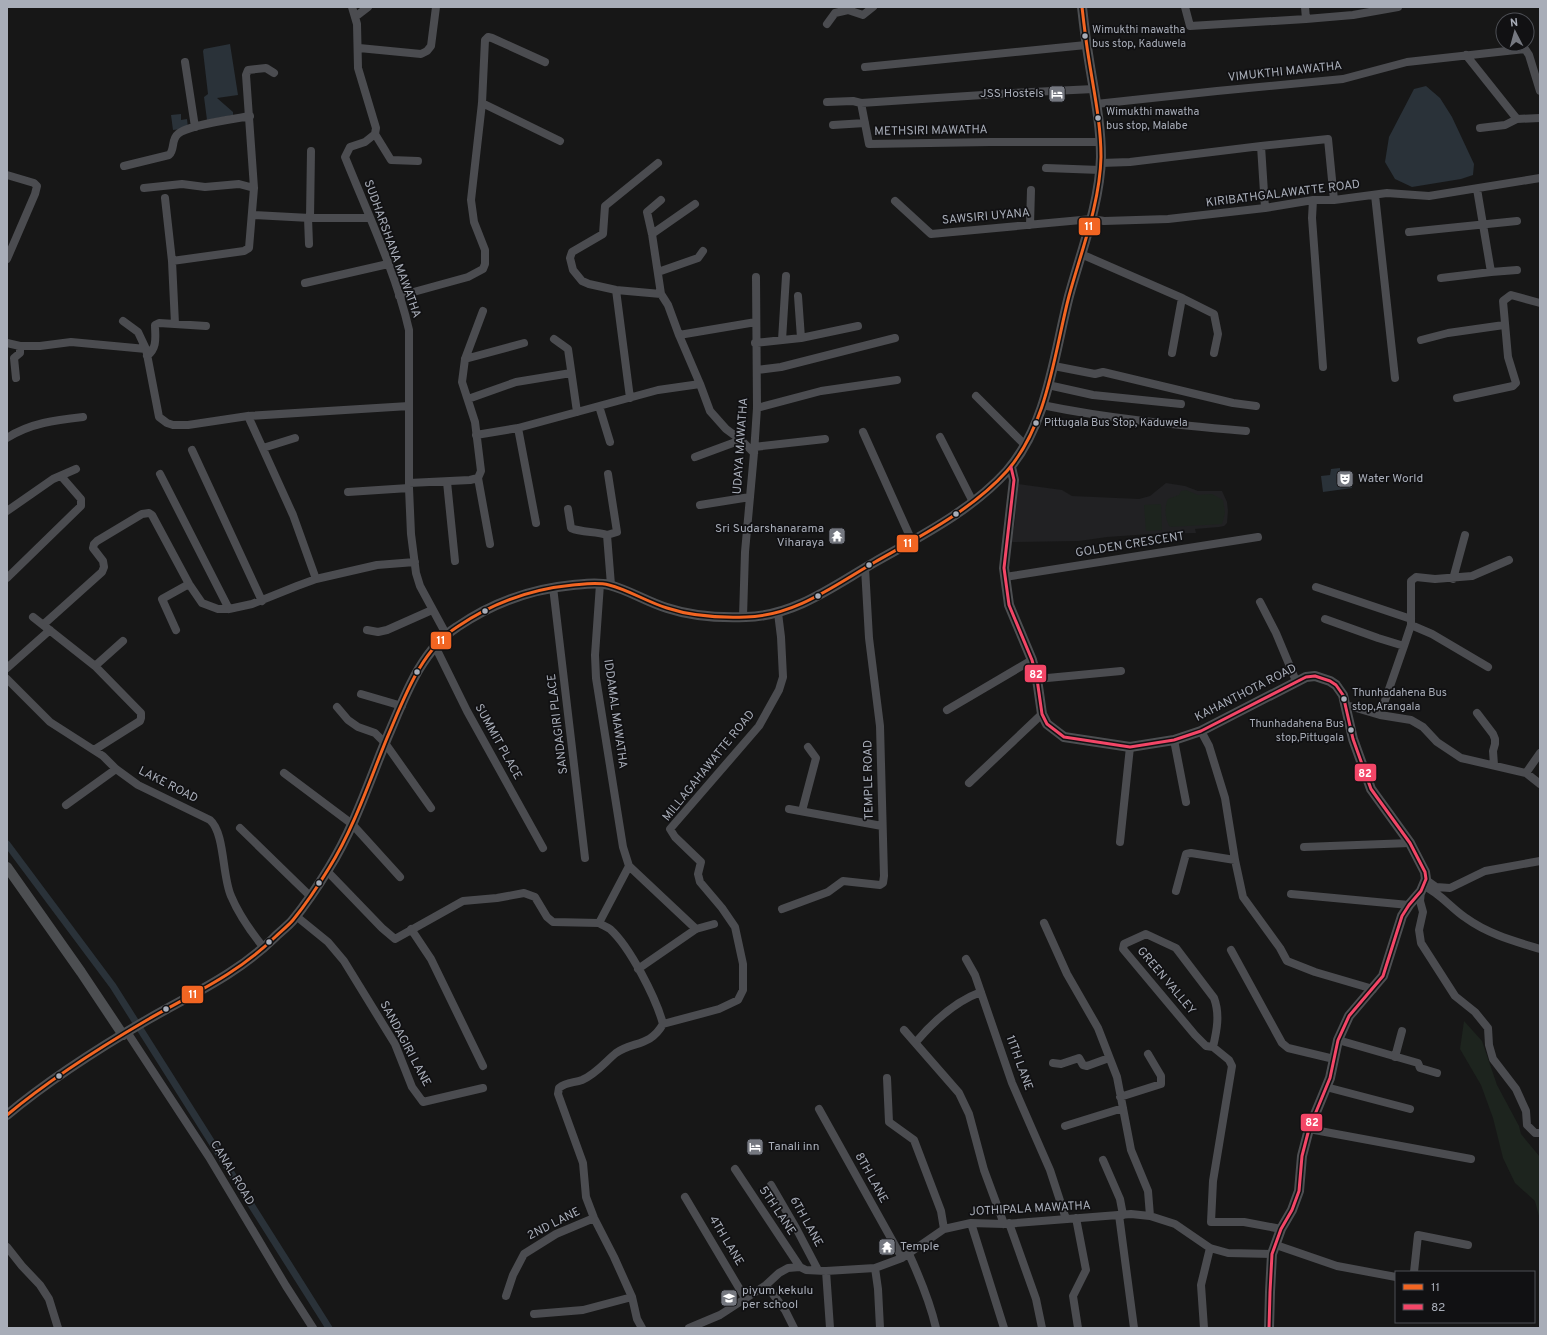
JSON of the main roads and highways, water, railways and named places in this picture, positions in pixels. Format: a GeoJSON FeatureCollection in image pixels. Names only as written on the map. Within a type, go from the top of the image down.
{"type":"FeatureCollection","features":[{"type":"Feature","properties":{"kind":"main road"},"geometry":{"type":"LineString","coordinates":[[8,1112],[53,1080],[127,1032],[229,975],[264,948],[292,921],[327,871],[342,845],[385,743],[418,671],[435,646],[446,634],[460,624],[515,597],[553,587],[591,583],[611,585],[668,608],[697,615],[743,618],[778,613],[793,608],[817,596],[912,541],[973,502],[990,488],[1011,466],[1025,445],[1042,405],[1054,366],[1068,300],[1092,219],[1100,166],[1100,142],[1082,7]]}},
{"type":"Feature","properties":{"kind":"main road","name":"KAHANTHOTA ROAD"},"geometry":{"type":"LineString","coordinates":[[1011,466],[1014,480],[1004,568],[1005,577],[1009,604],[1032,660],[1037,679],[1042,714],[1047,724],[1064,737],[1130,746],[1174,740],[1201,731],[1306,677],[1315,676],[1330,681],[1336,685],[1343,695],[1353,739],[1372,789],[1410,843],[1425,872],[1424,885],[1402,916],[1383,976],[1349,1016],[1338,1040],[1330,1078],[1309,1129],[1302,1156],[1299,1191],[1292,1210],[1281,1229],[1274,1249],[1270,1292],[1269,1328]]}},
{"type":"Feature","properties":{"kind":"main road"},"geometry":{"type":"LineString","coordinates":[[7,867],[81,972],[127,1032]]}},
{"type":"Feature","properties":{"kind":"waterway"},"geometry":{"type":"LineString","coordinates":[[7,844],[113,986],[329,1328]]}},
{"type":"Feature","properties":{"kind":"place","name":"Wimukthi mawatha bus stop, Kaduwela"},"geometry":{"type":"Point","coordinates":[1085,36]}},
{"type":"Feature","properties":{"kind":"place","name":"JSS Hostels"},"geometry":{"type":"Point","coordinates":[1057,94]}},
{"type":"Feature","properties":{"kind":"place","name":"Wimukthi mawatha bus stop, Malabe"},"geometry":{"type":"Point","coordinates":[1098,118]}},
{"type":"Feature","properties":{"kind":"place","name":"Pittugala Bus Stop, Kaduwela"},"geometry":{"type":"Point","coordinates":[1036,423]}},
{"type":"Feature","properties":{"kind":"place","name":"Water World"},"geometry":{"type":"Point","coordinates":[1345,479]}},
{"type":"Feature","properties":{"kind":"place","name":"Sri Sudarshanarama Viharaya"},"geometry":{"type":"Point","coordinates":[837,536]}},
{"type":"Feature","properties":{"kind":"place","name":"Thunhadahena Bus stop,Arangala"},"geometry":{"type":"Point","coordinates":[1344,699]}},
{"type":"Feature","properties":{"kind":"place","name":"Thunhadahena Bus stop,Pittugala"},"geometry":{"type":"Point","coordinates":[1351,730]}},
{"type":"Feature","properties":{"kind":"place","name":"Tanali inn"},"geometry":{"type":"Point","coordinates":[755,1147]}},
{"type":"Feature","properties":{"kind":"place","name":"Temple"},"geometry":{"type":"Point","coordinates":[887,1247]}},
{"type":"Feature","properties":{"kind":"place","name":"piyum kekulu per school"},"geometry":{"type":"Point","coordinates":[729,1298]}}]}
